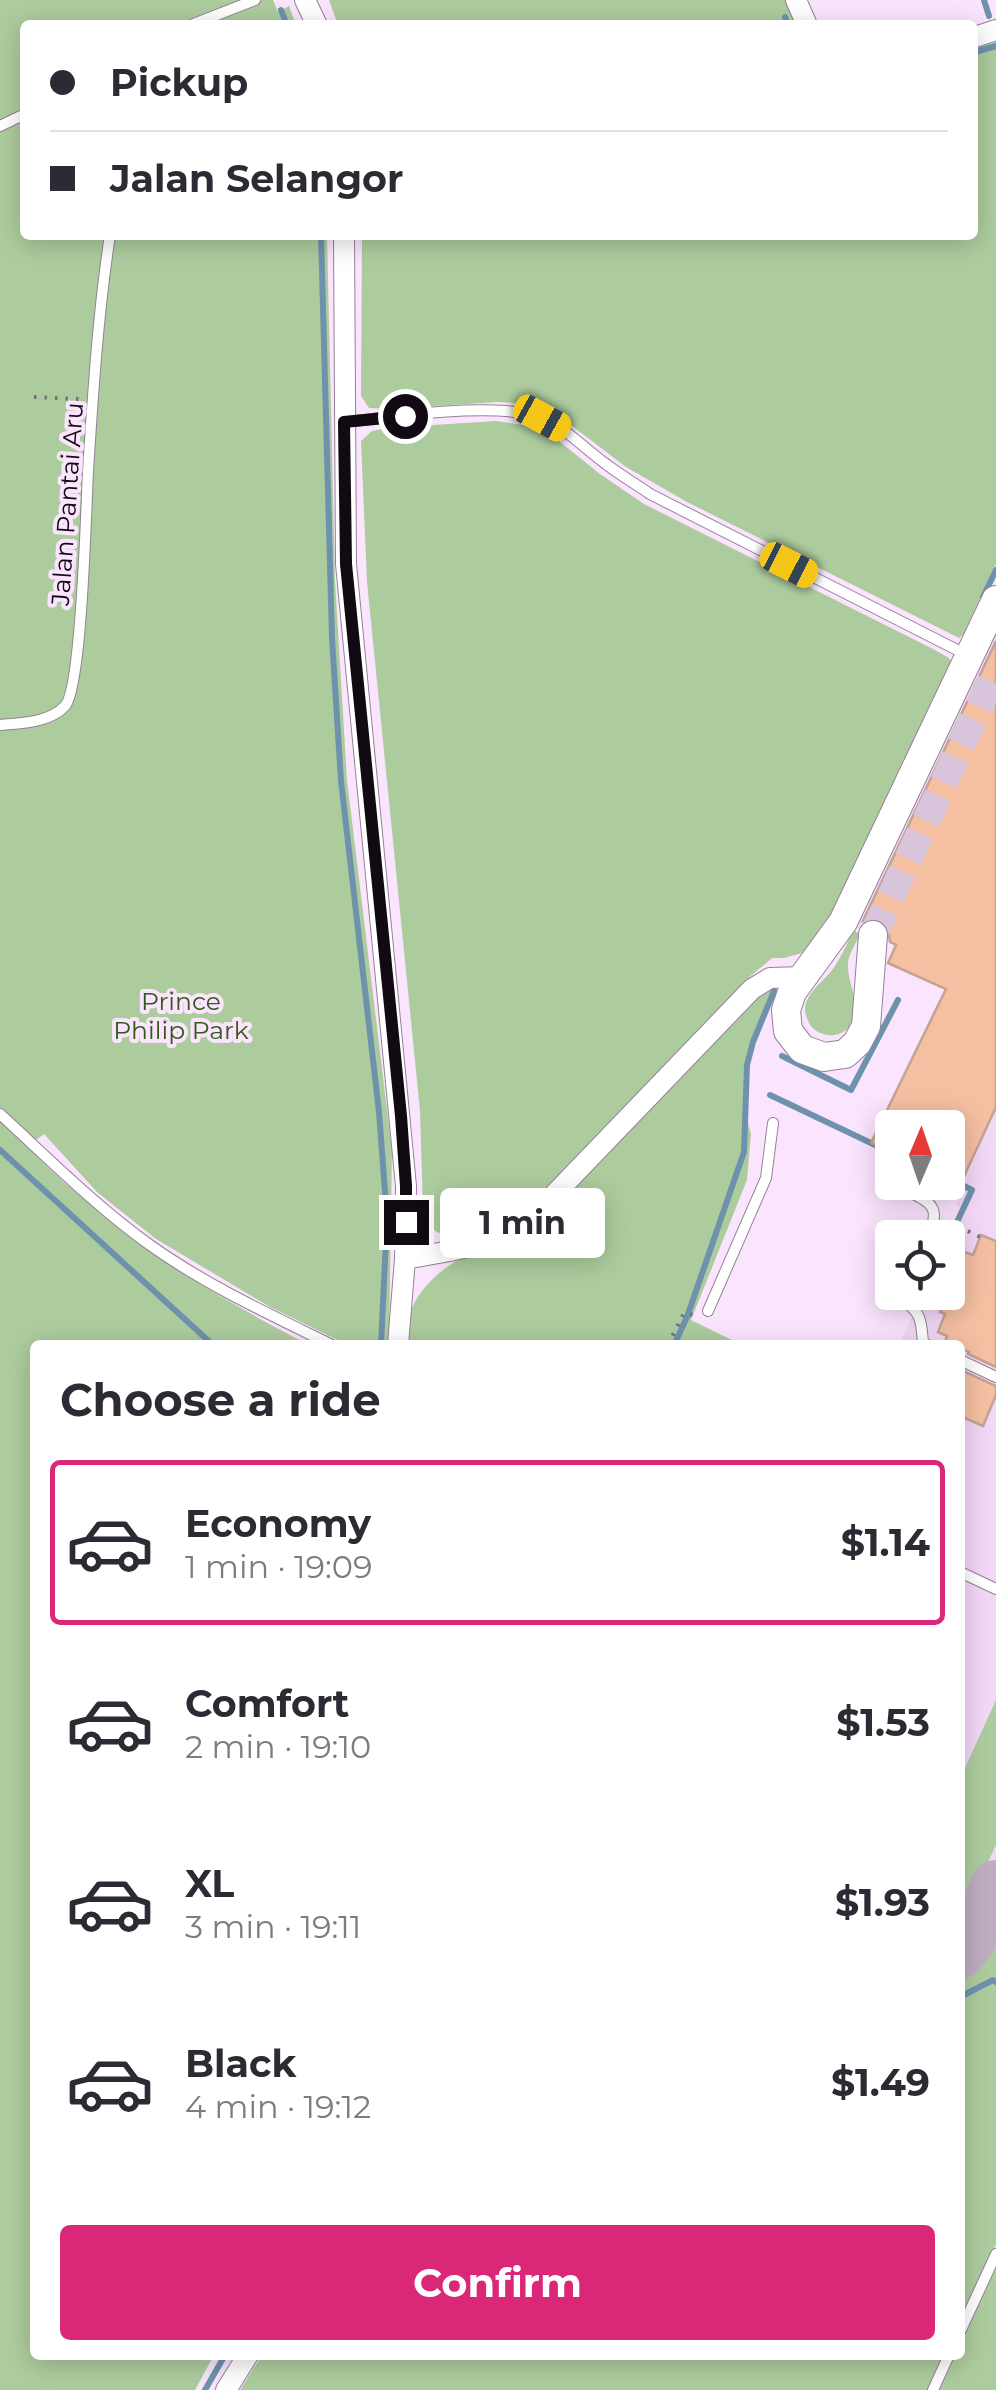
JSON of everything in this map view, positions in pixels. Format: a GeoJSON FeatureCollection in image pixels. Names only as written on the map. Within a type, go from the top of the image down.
{"type":"FeatureCollection","features":[{"type":"Feature","properties":{"kind":"main road"},"geometry":{"type":"LineString","coordinates":[[873,935],[866,1026],[857,1043],[845,1054],[824,1057],[802,1049],[788,1031],[786,1010],[792,992],[842,922],[996,600]]}},
{"type":"Feature","properties":{"kind":"street"},"geometry":{"type":"LineString","coordinates":[[344,240],[346,564],[406,1186],[398,1340]]}},
{"type":"Feature","properties":{"kind":"street"},"geometry":{"type":"LineString","coordinates":[[404,1258],[505,1238],[524,1225],[752,988],[770,978],[802,977]]}},
{"type":"Feature","properties":{"kind":"street"},"geometry":{"type":"LineString","coordinates":[[226,2390],[245,2360]]}},
{"type":"Feature","properties":{"kind":"lane"},"geometry":{"type":"LineString","coordinates":[[204,20],[255,0]]}},
{"type":"Feature","properties":{"kind":"lane","name":"Jalan Pantai Aru"},"geometry":{"type":"LineString","coordinates":[[0,725],[52,715],[66,705],[73,688],[93,399],[109,240]]}},
{"type":"Feature","properties":{"kind":"lane"},"geometry":{"type":"LineString","coordinates":[[344,422],[465,412],[520,412],[542,418],[650,494],[970,656]]}},
{"type":"Feature","properties":{"kind":"lane"},"geometry":{"type":"LineString","coordinates":[[0,1114],[89,1196],[152,1246],[211,1282],[322,1340]]}},
{"type":"Feature","properties":{"kind":"lane"},"geometry":{"type":"LineString","coordinates":[[708,1310],[766,1178],[773,1124]]}},
{"type":"Feature","properties":{"kind":"lane"},"geometry":{"type":"LineString","coordinates":[[928,1200],[934,1208],[934,1220]]}},
{"type":"Feature","properties":{"kind":"lane"},"geometry":{"type":"LineString","coordinates":[[916,1310],[923,1340]]}},
{"type":"Feature","properties":{"kind":"lane"},"geometry":{"type":"LineString","coordinates":[[965,1362],[996,1377]]}},
{"type":"Feature","properties":{"kind":"lane"},"geometry":{"type":"LineString","coordinates":[[965,1574],[996,1589]]}},
{"type":"Feature","properties":{"kind":"lane"},"geometry":{"type":"LineString","coordinates":[[965,2321],[996,2254]]}},
{"type":"Feature","properties":{"kind":"lane"},"geometry":{"type":"LineString","coordinates":[[933,2390],[947,2360]]}},
{"type":"Feature","properties":{"kind":"path"},"geometry":{"type":"LineString","coordinates":[[34,398],[93,399]]}},
{"type":"Feature","properties":{"kind":"path"},"geometry":{"type":"LineString","coordinates":[[935,1216],[980,1237]]}},
{"type":"Feature","properties":{"kind":"path"},"geometry":{"type":"LineString","coordinates":[[670,1340],[684,1312],[691,1316]]}},
{"type":"Feature","properties":{"kind":"shaded area"},"geometry":{"type":"Polygon","coordinates":[[[996,610],[996,2390],[746,2390],[760,2360],[965,2360],[965,1340],[901,1340],[915,1310],[965,1310],[965,1220],[961,1220],[966,1211],[956,1205],[957,1200],[965,1200],[965,1110],[887,1110],[945,989],[888,963],[895,945],[848,923],[996,610]]]}},
{"type":"Feature","properties":{"kind":"green space","name":"Prince Philip Park"},"geometry":{"type":"Polygon","coordinates":[[[0,0],[273,0],[278,12],[289,6],[294,20],[20,20],[20,240],[327,240],[335,581],[347,780],[392,1151],[389,1340],[338,1340],[270,1307],[156,1239],[97,1192],[44,1134],[28,1146],[76,1193],[132,1237],[230,1302],[300,1340],[30,1340],[30,2360],[211,2360],[195,2390],[0,2390],[0,0]]]}},
{"type":"Feature","properties":{"kind":"green space"},"geometry":{"type":"Polygon","coordinates":[[[329,0],[788,0],[798,20],[336,20],[329,0]]]}},
{"type":"Feature","properties":{"kind":"green space"},"geometry":{"type":"Polygon","coordinates":[[[996,42],[996,564],[959,638],[687,502],[626,467],[559,416],[535,404],[498,402],[387,409],[369,408],[361,396],[362,240],[978,240],[978,47],[996,42]]]}},
{"type":"Feature","properties":{"kind":"green space"},"geometry":{"type":"Polygon","coordinates":[[[496,421],[538,427],[644,504],[933,649],[953,664],[830,920],[802,953],[772,958],[747,979],[525,1213],[498,1230],[452,1235],[435,1230],[423,1211],[420,1111],[367,582],[361,441],[372,431],[386,428],[496,421]]]}},
{"type":"Feature","properties":{"kind":"green space"},"geometry":{"type":"Polygon","coordinates":[[[853,930],[860,934],[848,963],[855,1016],[846,1030],[826,1035],[809,1024],[806,1003],[835,966],[853,930]]]}},
{"type":"Feature","properties":{"kind":"green space"},"geometry":{"type":"Polygon","coordinates":[[[768,988],[774,991],[747,1065],[745,1112],[751,1134],[747,1180],[691,1320],[732,1340],[406,1340],[414,1304],[436,1276],[467,1256],[514,1241],[534,1230],[752,999],[768,988]]]}},
{"type":"Feature","properties":{"kind":"green space"},"geometry":{"type":"Polygon","coordinates":[[[996,1700],[996,1845],[965,1911],[965,1768],[996,1700]]]}},
{"type":"Feature","properties":{"kind":"green space"},"geometry":{"type":"Polygon","coordinates":[[[996,1922],[996,2244],[965,2311],[965,1976],[996,1922]]]}},
{"type":"Feature","properties":{"kind":"green space"},"geometry":{"type":"Polygon","coordinates":[[[996,2265],[996,2390],[938,2390],[952,2360],[965,2360],[965,2332],[996,2265]]]}},
{"type":"Feature","properties":{"kind":"green space"},"geometry":{"type":"Polygon","coordinates":[[[259,2360],[942,2360],[928,2390],[240,2390],[259,2360]]]}},
{"type":"Feature","properties":{"kind":"building"},"geometry":{"type":"Polygon","coordinates":[[[996,641],[996,1107],[965,1174],[965,1110],[887,1110],[946,989],[888,963],[896,945],[890,942],[888,927],[875,918],[863,921],[996,641]]]}},
{"type":"Feature","properties":{"kind":"building"},"geometry":{"type":"Polygon","coordinates":[[[981,1235],[996,1241],[996,1367],[968,1354],[965,1340],[946,1340],[947,1336],[938,1332],[945,1314],[941,1310],[965,1310],[965,1252],[973,1255],[981,1235]]]}},
{"type":"Feature","properties":{"kind":"building"},"geometry":{"type":"Polygon","coordinates":[[[965,1372],[996,1386],[983,1426],[965,1418],[965,1372]]]}},
{"type":"Feature","properties":{"kind":"waterway"},"geometry":{"type":"LineString","coordinates":[[984,0],[989,16]]}},
{"type":"Feature","properties":{"kind":"waterway"},"geometry":{"type":"LineString","coordinates":[[281,10],[285,20]]}},
{"type":"Feature","properties":{"kind":"waterway"},"geometry":{"type":"LineString","coordinates":[[978,51],[996,46]]}},
{"type":"Feature","properties":{"kind":"waterway"},"geometry":{"type":"LineString","coordinates":[[321,240],[332,638],[341,781],[379,1112],[387,1218],[381,1340]]}},
{"type":"Feature","properties":{"kind":"waterway"},"geometry":{"type":"LineString","coordinates":[[983,597],[996,570]]}},
{"type":"Feature","properties":{"kind":"waterway"},"geometry":{"type":"LineString","coordinates":[[676,1340],[744,1152],[747,1065],[774,991]]}},
{"type":"Feature","properties":{"kind":"waterway"},"geometry":{"type":"LineString","coordinates":[[782,1056],[851,1090],[898,1000]]}},
{"type":"Feature","properties":{"kind":"waterway"},"geometry":{"type":"LineString","coordinates":[[770,1095],[875,1145]]}},
{"type":"Feature","properties":{"kind":"waterway"},"geometry":{"type":"LineString","coordinates":[[0,1150],[208,1340]]}},
{"type":"Feature","properties":{"kind":"waterway"},"geometry":{"type":"LineString","coordinates":[[958,1220],[972,1190],[965,1186]]}},
{"type":"Feature","properties":{"kind":"waterway"},"geometry":{"type":"LineString","coordinates":[[965,1994],[996,1982]]}},
{"type":"Feature","properties":{"kind":"waterway"},"geometry":{"type":"LineString","coordinates":[[205,2390],[222,2360]]}},
{"type":"Feature","properties":{"kind":"taxiway"},"geometry":{"type":"LineString","coordinates":[[965,1946],[996,1886]]}},
{"type":"Feature","properties":{"kind":"tunnel"},"geometry":{"type":"LineString","coordinates":[[873,935],[996,670]]}},
{"type":"Feature","properties":{"kind":"route"},"geometry":{"type":"LineString","coordinates":[[405,416],[344,422],[346,564],[401,1116],[406,1222]]}}]}
